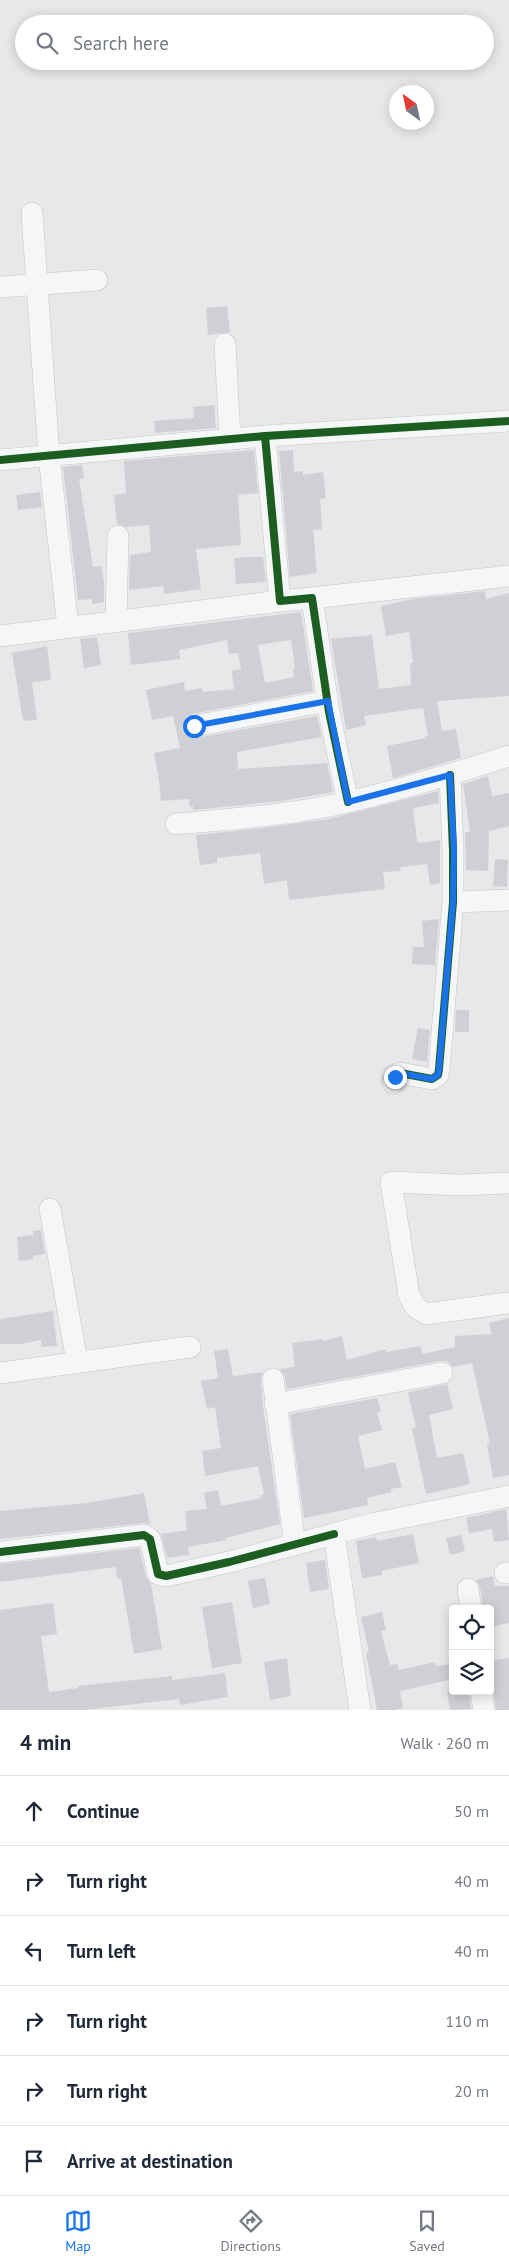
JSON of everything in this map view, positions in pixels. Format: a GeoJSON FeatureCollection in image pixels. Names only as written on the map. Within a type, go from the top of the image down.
{"type":"FeatureCollection","features":[{"type":"Feature","properties":{"kind":"street"},"geometry":{"type":"LineString","coordinates":[[32,213],[49,456],[68,627]]}},
{"type":"Feature","properties":{"kind":"street"},"geometry":{"type":"LineString","coordinates":[[0,287],[97,280]]}},
{"type":"Feature","properties":{"kind":"street"},"geometry":{"type":"LineString","coordinates":[[225,344],[230,439]]}},
{"type":"Feature","properties":{"kind":"street"},"geometry":{"type":"LineString","coordinates":[[0,460],[264,436],[509,421]]}},
{"type":"Feature","properties":{"kind":"street"},"geometry":{"type":"LineString","coordinates":[[264,436],[280,601]]}},
{"type":"Feature","properties":{"kind":"street"},"geometry":{"type":"LineString","coordinates":[[116,621],[118,536]]}},
{"type":"Feature","properties":{"kind":"street"},"geometry":{"type":"LineString","coordinates":[[0,636],[280,601],[509,576]]}},
{"type":"Feature","properties":{"kind":"street"},"geometry":{"type":"LineString","coordinates":[[312,598],[328,701],[348,802]]}},
{"type":"Feature","properties":{"kind":"street"},"geometry":{"type":"LineString","coordinates":[[194,726],[328,701]]}},
{"type":"Feature","properties":{"kind":"street"},"geometry":{"type":"LineString","coordinates":[[176,824],[264,815],[348,802],[450,775],[509,756]]}},
{"type":"Feature","properties":{"kind":"street"},"geometry":{"type":"LineString","coordinates":[[393,1083],[395,1077],[400,1073],[432,1079],[438,1075],[453,902],[454,851],[450,775]]}},
{"type":"Feature","properties":{"kind":"street"},"geometry":{"type":"LineString","coordinates":[[453,902],[509,900]]}},
{"type":"Feature","properties":{"kind":"street"},"geometry":{"type":"LineString","coordinates":[[508,1307],[426,1314],[415,1307],[409,1295],[391,1182],[460,1185],[509,1182]]}},
{"type":"Feature","properties":{"kind":"street"},"geometry":{"type":"LineString","coordinates":[[50,1209],[77,1362]]}},
{"type":"Feature","properties":{"kind":"street"},"geometry":{"type":"LineString","coordinates":[[0,1373],[190,1347]]}},
{"type":"Feature","properties":{"kind":"street"},"geometry":{"type":"LineString","coordinates":[[276,1404],[442,1373]]}},
{"type":"Feature","properties":{"kind":"street"},"geometry":{"type":"LineString","coordinates":[[273,1379],[295,1545]]}},
{"type":"Feature","properties":{"kind":"street"},"geometry":{"type":"LineString","coordinates":[[0,1552],[144,1535],[150,1539],[158,1574],[166,1576],[295,1545],[371,1524],[509,1496]]}},
{"type":"Feature","properties":{"kind":"street"},"geometry":{"type":"LineString","coordinates":[[334,1534],[360,1710]]}},
{"type":"Feature","properties":{"kind":"street"},"geometry":{"type":"LineString","coordinates":[[482,1695],[484,1710]]}},
{"type":"Feature","properties":{"kind":"building"},"geometry":{"type":"Polygon","coordinates":[[[227,306],[230,332],[208,335],[206,308],[227,306]]]}},
{"type":"Feature","properties":{"kind":"building"},"geometry":{"type":"Polygon","coordinates":[[[214,405],[216,428],[155,433],[154,421],[194,418],[193,407],[214,405]]]}},
{"type":"Feature","properties":{"kind":"building"},"geometry":{"type":"Polygon","coordinates":[[[254,450],[258,493],[238,495],[241,545],[196,549],[201,589],[164,594],[163,586],[129,590],[130,555],[151,552],[149,525],[126,527],[117,524],[114,495],[126,493],[124,461],[254,450]]]}},
{"type":"Feature","properties":{"kind":"building"},"geometry":{"type":"Polygon","coordinates":[[[293,450],[294,472],[303,471],[303,475],[323,472],[326,498],[320,499],[322,529],[313,530],[317,573],[290,577],[279,451],[293,450]]]}},
{"type":"Feature","properties":{"kind":"building"},"geometry":{"type":"Polygon","coordinates":[[[82,465],[84,478],[79,479],[93,567],[101,566],[104,582],[104,602],[92,604],[92,599],[78,600],[63,467],[82,465]]]}},
{"type":"Feature","properties":{"kind":"building"},"geometry":{"type":"Polygon","coordinates":[[[40,492],[42,507],[18,510],[16,495],[40,492]]]}},
{"type":"Feature","properties":{"kind":"building"},"geometry":{"type":"Polygon","coordinates":[[[263,557],[266,582],[236,584],[234,558],[263,557]]]}},
{"type":"Feature","properties":{"kind":"building"},"geometry":{"type":"Polygon","coordinates":[[[485,591],[486,599],[509,593],[509,696],[437,701],[442,731],[456,729],[461,758],[393,778],[387,746],[428,736],[423,708],[364,716],[366,725],[346,730],[331,639],[372,635],[379,689],[411,685],[410,663],[413,663],[409,632],[386,636],[381,606],[412,599],[485,591]]]}},
{"type":"Feature","properties":{"kind":"building"},"geometry":{"type":"Polygon","coordinates":[[[301,612],[313,691],[192,714],[186,717],[182,728],[185,734],[196,738],[317,716],[322,737],[237,752],[238,769],[327,763],[333,792],[282,801],[193,810],[193,806],[190,807],[189,799],[161,801],[154,753],[180,748],[173,716],[152,720],[146,690],[184,682],[185,691],[202,688],[203,692],[234,689],[232,671],[241,669],[238,653],[229,654],[227,640],[179,650],[180,659],[131,665],[128,633],[301,612]],[[291,640],[258,645],[265,683],[294,677],[293,669],[295,669],[291,640]]]}},
{"type":"Feature","properties":{"kind":"building"},"geometry":{"type":"Polygon","coordinates":[[[97,637],[101,665],[84,668],[80,639],[97,637]]]}},
{"type":"Feature","properties":{"kind":"building"},"geometry":{"type":"Polygon","coordinates":[[[47,646],[51,680],[32,682],[37,720],[23,721],[12,653],[47,646]]]}},
{"type":"Feature","properties":{"kind":"building"},"geometry":{"type":"Polygon","coordinates":[[[488,776],[492,796],[509,793],[509,826],[489,831],[488,871],[466,870],[465,832],[470,832],[463,784],[488,776]]]}},
{"type":"Feature","properties":{"kind":"building"},"geometry":{"type":"Polygon","coordinates":[[[438,791],[439,803],[413,808],[417,841],[419,843],[440,840],[440,883],[430,885],[427,864],[400,867],[401,871],[383,872],[385,889],[289,900],[287,880],[264,884],[260,853],[217,858],[217,863],[200,865],[196,835],[329,819],[438,791]]]}},
{"type":"Feature","properties":{"kind":"building"},"geometry":{"type":"Polygon","coordinates":[[[495,859],[508,860],[507,887],[493,886],[495,859]]]}},
{"type":"Feature","properties":{"kind":"building"},"geometry":{"type":"Polygon","coordinates":[[[439,919],[435,965],[412,964],[413,947],[424,947],[422,921],[439,919]]]}},
{"type":"Feature","properties":{"kind":"building"},"geometry":{"type":"Polygon","coordinates":[[[456,1010],[469,1010],[469,1032],[455,1032],[456,1010]]]}},
{"type":"Feature","properties":{"kind":"building"},"geometry":{"type":"Polygon","coordinates":[[[418,1028],[430,1030],[427,1062],[412,1059],[418,1028]]]}},
{"type":"Feature","properties":{"kind":"building"},"geometry":{"type":"Polygon","coordinates":[[[41,1230],[45,1254],[33,1256],[34,1259],[19,1261],[17,1237],[34,1235],[33,1231],[41,1230]]]}},
{"type":"Feature","properties":{"kind":"building"},"geometry":{"type":"Polygon","coordinates":[[[53,1311],[57,1346],[42,1347],[41,1340],[21,1344],[0,1344],[0,1319],[53,1311]]]}},
{"type":"Feature","properties":{"kind":"building"},"geometry":{"type":"Polygon","coordinates":[[[509,1318],[509,1475],[493,1478],[487,1444],[490,1443],[472,1363],[453,1367],[447,1361],[440,1361],[287,1389],[285,1377],[280,1369],[295,1367],[292,1343],[323,1339],[323,1341],[342,1336],[347,1360],[386,1349],[386,1352],[421,1346],[422,1354],[455,1347],[455,1336],[492,1334],[489,1323],[509,1318]]]}},
{"type":"Feature","properties":{"kind":"building"},"geometry":{"type":"Polygon","coordinates":[[[228,1349],[233,1376],[263,1372],[261,1380],[263,1406],[280,1524],[226,1538],[226,1540],[188,1547],[189,1555],[167,1558],[161,1534],[187,1530],[185,1511],[207,1509],[204,1493],[218,1490],[221,1506],[261,1498],[261,1495],[264,1494],[258,1466],[205,1476],[202,1451],[221,1448],[215,1407],[207,1409],[201,1381],[218,1378],[214,1351],[228,1349]]]}},
{"type":"Feature","properties":{"kind":"building"},"geometry":{"type":"Polygon","coordinates":[[[447,1384],[453,1409],[429,1415],[437,1458],[463,1453],[470,1484],[426,1494],[412,1428],[416,1427],[408,1393],[405,1393],[447,1384]]]}},
{"type":"Feature","properties":{"kind":"building"},"geometry":{"type":"Polygon","coordinates":[[[377,1398],[381,1411],[377,1412],[382,1430],[358,1436],[365,1469],[395,1462],[402,1487],[367,1498],[368,1505],[304,1518],[290,1414],[377,1398]]]}},
{"type":"Feature","properties":{"kind":"building"},"geometry":{"type":"Polygon","coordinates":[[[144,1493],[150,1524],[143,1523],[0,1539],[0,1511],[87,1503],[144,1493]]]}},
{"type":"Feature","properties":{"kind":"building"},"geometry":{"type":"Polygon","coordinates":[[[506,1509],[509,1540],[494,1542],[492,1529],[469,1533],[466,1518],[506,1509]]]}},
{"type":"Feature","properties":{"kind":"building"},"geometry":{"type":"Polygon","coordinates":[[[413,1534],[419,1563],[382,1571],[382,1575],[362,1578],[356,1541],[376,1537],[377,1541],[413,1534]]]}},
{"type":"Feature","properties":{"kind":"building"},"geometry":{"type":"Polygon","coordinates":[[[461,1535],[465,1551],[450,1555],[446,1538],[461,1535]]]}},
{"type":"Feature","properties":{"kind":"building"},"geometry":{"type":"Polygon","coordinates":[[[139,1548],[146,1577],[151,1584],[162,1649],[134,1654],[121,1578],[117,1579],[116,1567],[0,1582],[0,1564],[139,1548]]]}},
{"type":"Feature","properties":{"kind":"building"},"geometry":{"type":"Polygon","coordinates":[[[325,1560],[329,1589],[310,1592],[306,1563],[325,1560]]]}},
{"type":"Feature","properties":{"kind":"building"},"geometry":{"type":"Polygon","coordinates":[[[493,1576],[495,1586],[509,1586],[509,1623],[494,1626],[494,1605],[483,1605],[480,1587],[476,1580],[493,1576]]]}},
{"type":"Feature","properties":{"kind":"building"},"geometry":{"type":"Polygon","coordinates":[[[265,1578],[270,1604],[253,1608],[248,1581],[265,1578]]]}},
{"type":"Feature","properties":{"kind":"building"},"geometry":{"type":"Polygon","coordinates":[[[232,1602],[242,1663],[212,1668],[202,1607],[232,1602]]]}},
{"type":"Feature","properties":{"kind":"building"},"geometry":{"type":"Polygon","coordinates":[[[53,1603],[57,1634],[41,1636],[49,1692],[78,1688],[78,1686],[172,1676],[172,1680],[225,1673],[228,1697],[180,1705],[179,1699],[84,1710],[0,1710],[0,1610],[53,1603]]]}},
{"type":"Feature","properties":{"kind":"building"},"geometry":{"type":"Polygon","coordinates":[[[382,1612],[386,1630],[381,1631],[390,1665],[397,1664],[399,1670],[435,1662],[436,1666],[449,1664],[449,1680],[400,1691],[403,1708],[377,1710],[366,1653],[369,1652],[361,1617],[382,1612]]]}},
{"type":"Feature","properties":{"kind":"building"},"geometry":{"type":"Polygon","coordinates":[[[287,1658],[291,1696],[270,1700],[264,1662],[287,1658]]]}},
{"type":"Feature","properties":{"kind":"building"},"geometry":{"type":"Polygon","coordinates":[[[509,1658],[509,1710],[496,1710],[494,1695],[494,1660],[509,1658]]]}},
{"type":"Feature","properties":{"kind":"building"},"geometry":{"type":"Polygon","coordinates":[[[447,1691],[449,1691],[449,1695],[469,1695],[471,1709],[450,1710],[447,1691]]]}},
{"type":"Feature","properties":{"kind":"cycle path"},"geometry":{"type":"LineString","coordinates":[[0,460],[265,436],[509,421]]}},
{"type":"Feature","properties":{"kind":"cycle path"},"geometry":{"type":"LineString","coordinates":[[265,436],[280,601],[312,598],[329,712],[348,802]]}},
{"type":"Feature","properties":{"kind":"cycle path"},"geometry":{"type":"LineString","coordinates":[[393,1083],[395,1077],[400,1073],[432,1079],[438,1075],[453,902],[450,775]]}},
{"type":"Feature","properties":{"kind":"cycle path"},"geometry":{"type":"LineString","coordinates":[[0,1552],[144,1535],[150,1539],[158,1574],[166,1576],[229,1562],[334,1534]]}},
{"type":"Feature","properties":{"kind":"route"},"geometry":{"type":"LineString","coordinates":[[194,726],[328,701],[348,802],[450,775],[454,851],[453,902],[438,1075],[432,1079],[400,1073],[395,1077]]}}]}
